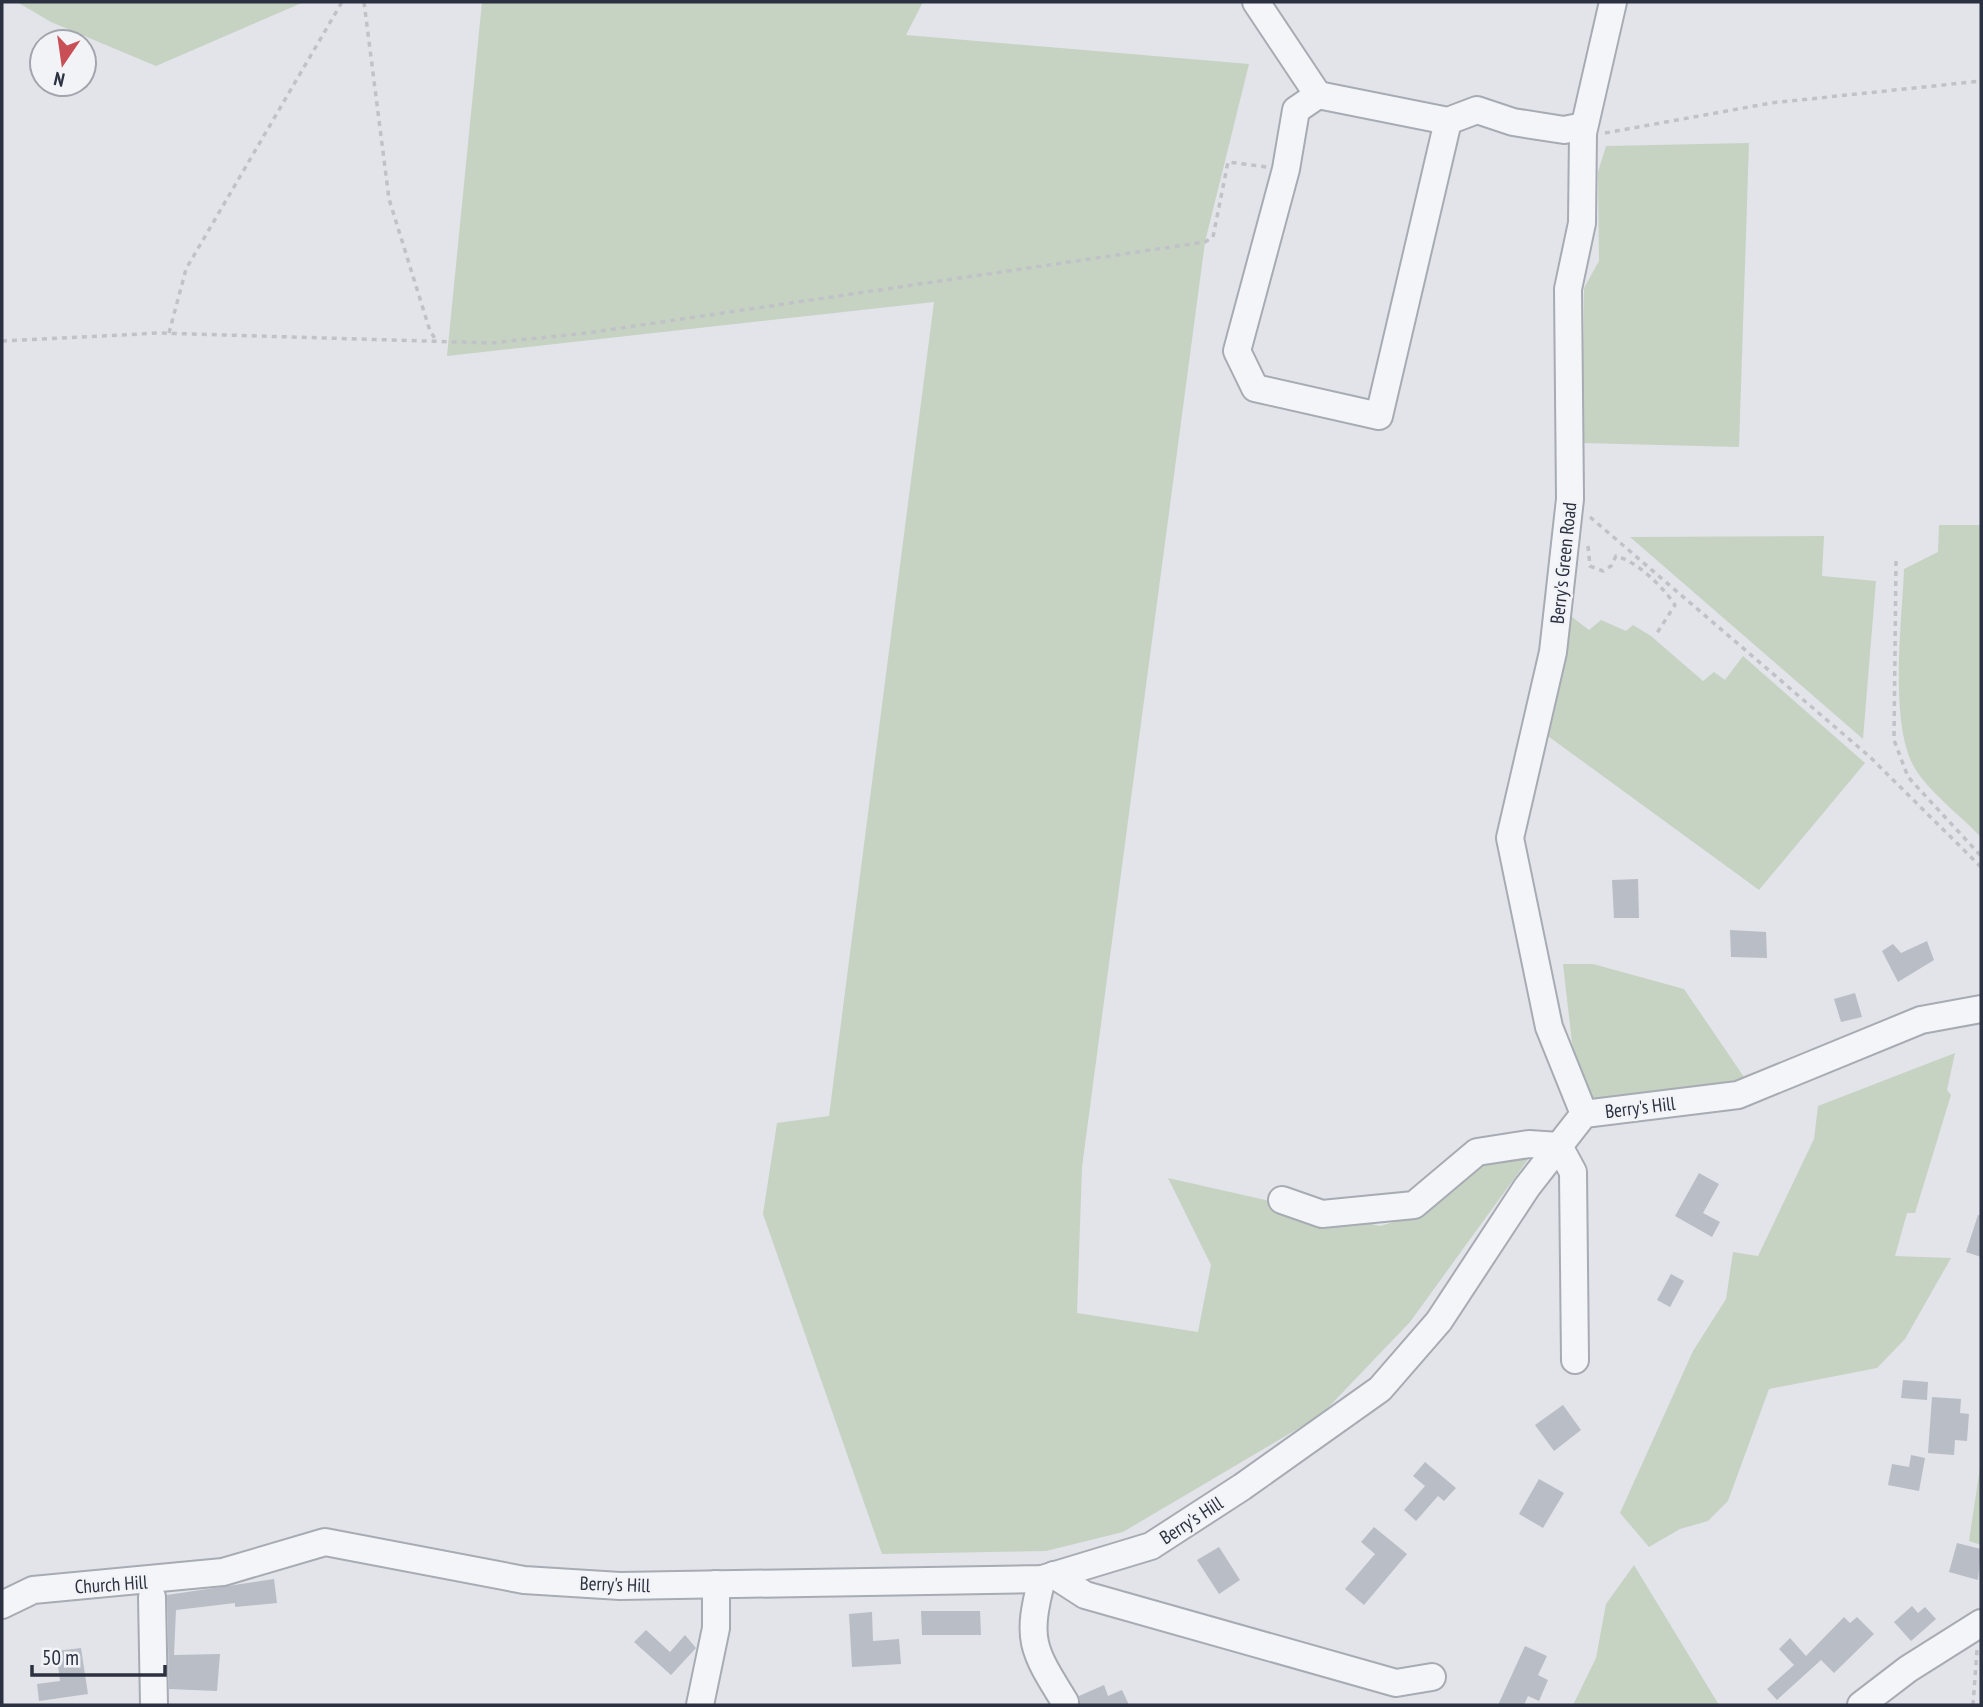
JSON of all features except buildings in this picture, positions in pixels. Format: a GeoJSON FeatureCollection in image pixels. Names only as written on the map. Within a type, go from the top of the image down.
{"type":"FeatureCollection","features":[{"type":"Feature","properties":{"kind":"street"},"geometry":{"type":"LineString","coordinates":[[1256,2],[1318,95],[1448,121],[1477,110],[1513,122],[1564,130],[1583,130]]}},
{"type":"Feature","properties":{"kind":"street","name":"Berry's Green Road"},"geometry":{"type":"LineString","coordinates":[[1584,1114],[1549,1027],[1510,838],[1553,652],[1570,499],[1568,289],[1581,223],[1583,130],[1614,2]]}},
{"type":"Feature","properties":{"kind":"street"},"geometry":{"type":"LineString","coordinates":[[1318,95],[1296,110],[1286,169],[1237,351],[1255,388],[1379,416],[1448,121]]}},
{"type":"Feature","properties":{"kind":"street","name":"Berry's Hill"},"geometry":{"type":"LineString","coordinates":[[223,1572],[326,1542],[524,1580],[620,1586],[1048,1577],[1151,1546],[1242,1487],[1380,1389],[1440,1321],[1527,1187],[1584,1114],[1738,1095],[1921,1020],[1981,1009]]}},
{"type":"Feature","properties":{"kind":"street"},"geometry":{"type":"LineString","coordinates":[[1282,1200],[1322,1214],[1414,1205],[1477,1152],[1530,1144],[1559,1146],[1573,1172],[1575,1360]]}},
{"type":"Feature","properties":{"kind":"street","name":"Church Hill"},"geometry":{"type":"LineString","coordinates":[[2,1605],[33,1590],[223,1572]]}},
{"type":"Feature","properties":{"kind":"street"},"geometry":{"type":"LineString","coordinates":[[1066,1702],[1039,1660],[1032,1642],[1034,1610],[1048,1577],[1085,1595],[1396,1683],[1432,1676]]}},
{"type":"Feature","properties":{"kind":"street"},"geometry":{"type":"LineString","coordinates":[[700,1705],[716,1628],[716,1584]]}},
{"type":"Feature","properties":{"kind":"street"},"geometry":{"type":"LineString","coordinates":[[152,1597],[154,1705]]}},
{"type":"Feature","properties":{"kind":"street"},"geometry":{"type":"LineString","coordinates":[[1861,1705],[1908,1669],[1979,1635]]}},
{"type":"Feature","properties":{"kind":"path"},"geometry":{"type":"LineString","coordinates":[[169,333],[186,269],[342,2]]}},
{"type":"Feature","properties":{"kind":"path"},"geometry":{"type":"LineString","coordinates":[[364,2],[390,199],[430,331],[436,340]]}},
{"type":"Feature","properties":{"kind":"path"},"geometry":{"type":"LineString","coordinates":[[1583,130],[1597,134],[1771,103],[1981,81]]}},
{"type":"Feature","properties":{"kind":"path"},"geometry":{"type":"LineString","coordinates":[[2,341],[169,333],[491,343],[587,333],[1205,242],[1213,237],[1228,162],[1286,169]]}},
{"type":"Feature","properties":{"kind":"path"},"geometry":{"type":"LineString","coordinates":[[1570,499],[1870,757],[1981,867]]}},
{"type":"Feature","properties":{"kind":"path"},"geometry":{"type":"LineString","coordinates":[[1589,536],[1590,566],[1602,571],[1611,566],[1616,556],[1626,559],[1667,594],[1675,605],[1657,633]]}},
{"type":"Feature","properties":{"kind":"path"},"geometry":{"type":"LineString","coordinates":[[1896,561],[1894,740],[1908,777],[1981,856]]}},
{"type":"Feature","properties":{"kind":"path"},"geometry":{"type":"LineString","coordinates":[[1973,1705],[1979,1635]]}},
{"type":"Feature","properties":{"kind":"green space"},"geometry":{"type":"Polygon","coordinates":[[[17,2],[304,2],[156,66],[98,42],[98,28],[65,28],[17,2]]]}},
{"type":"Feature","properties":{"kind":"green space"},"geometry":{"type":"Polygon","coordinates":[[[482,2],[923,2],[906,35],[1249,64],[1205,242],[1082,1167],[1077,1313],[1198,1332],[1211,1265],[1168,1178],[1380,1226],[1428,1212],[1483,1165],[1529,1158],[1410,1322],[1321,1415],[1123,1532],[1046,1551],[882,1554],[763,1214],[777,1123],[829,1116],[934,302],[447,356],[482,2]]]}},
{"type":"Feature","properties":{"kind":"green space"},"geometry":{"type":"Polygon","coordinates":[[[1749,143],[1739,447],[1582,443],[1584,288],[1599,261],[1598,172],[1606,146],[1749,143]]]}},
{"type":"Feature","properties":{"kind":"green space"},"geometry":{"type":"Polygon","coordinates":[[[1939,525],[1981,525],[1981,837],[1920,776],[1906,748],[1902,724],[1899,671],[1904,569],[1938,552],[1939,525]]]}},
{"type":"Feature","properties":{"kind":"green space"},"geometry":{"type":"Polygon","coordinates":[[[1824,536],[1822,576],[1876,581],[1863,739],[1630,537],[1824,536]]]}},
{"type":"Feature","properties":{"kind":"green space"},"geometry":{"type":"Polygon","coordinates":[[[1563,610],[1589,630],[1601,620],[1626,631],[1633,625],[1651,636],[1703,681],[1714,672],[1725,680],[1743,656],[1865,763],[1759,890],[1541,731],[1563,610]]]}},
{"type":"Feature","properties":{"kind":"green space"},"geometry":{"type":"Polygon","coordinates":[[[1563,964],[1593,964],[1684,989],[1746,1080],[1715,1093],[1591,1108],[1572,1043],[1563,964]]]}},
{"type":"Feature","properties":{"kind":"green space"},"geometry":{"type":"Polygon","coordinates":[[[1955,1053],[1947,1090],[1951,1095],[1915,1213],[1907,1213],[1895,1256],[1951,1258],[1905,1339],[1877,1368],[1769,1389],[1728,1501],[1708,1521],[1680,1529],[1649,1547],[1620,1513],[1693,1351],[1726,1299],[1733,1252],[1758,1256],[1814,1139],[1818,1106],[1955,1053]]]}},
{"type":"Feature","properties":{"kind":"green space"},"geometry":{"type":"Polygon","coordinates":[[[1981,1461],[1981,1545],[1969,1541],[1981,1461]]]}},
{"type":"Feature","properties":{"kind":"green space"},"geometry":{"type":"Polygon","coordinates":[[[1634,1565],[1719,1705],[1573,1705],[1596,1658],[1606,1604],[1634,1565]]]}}]}
